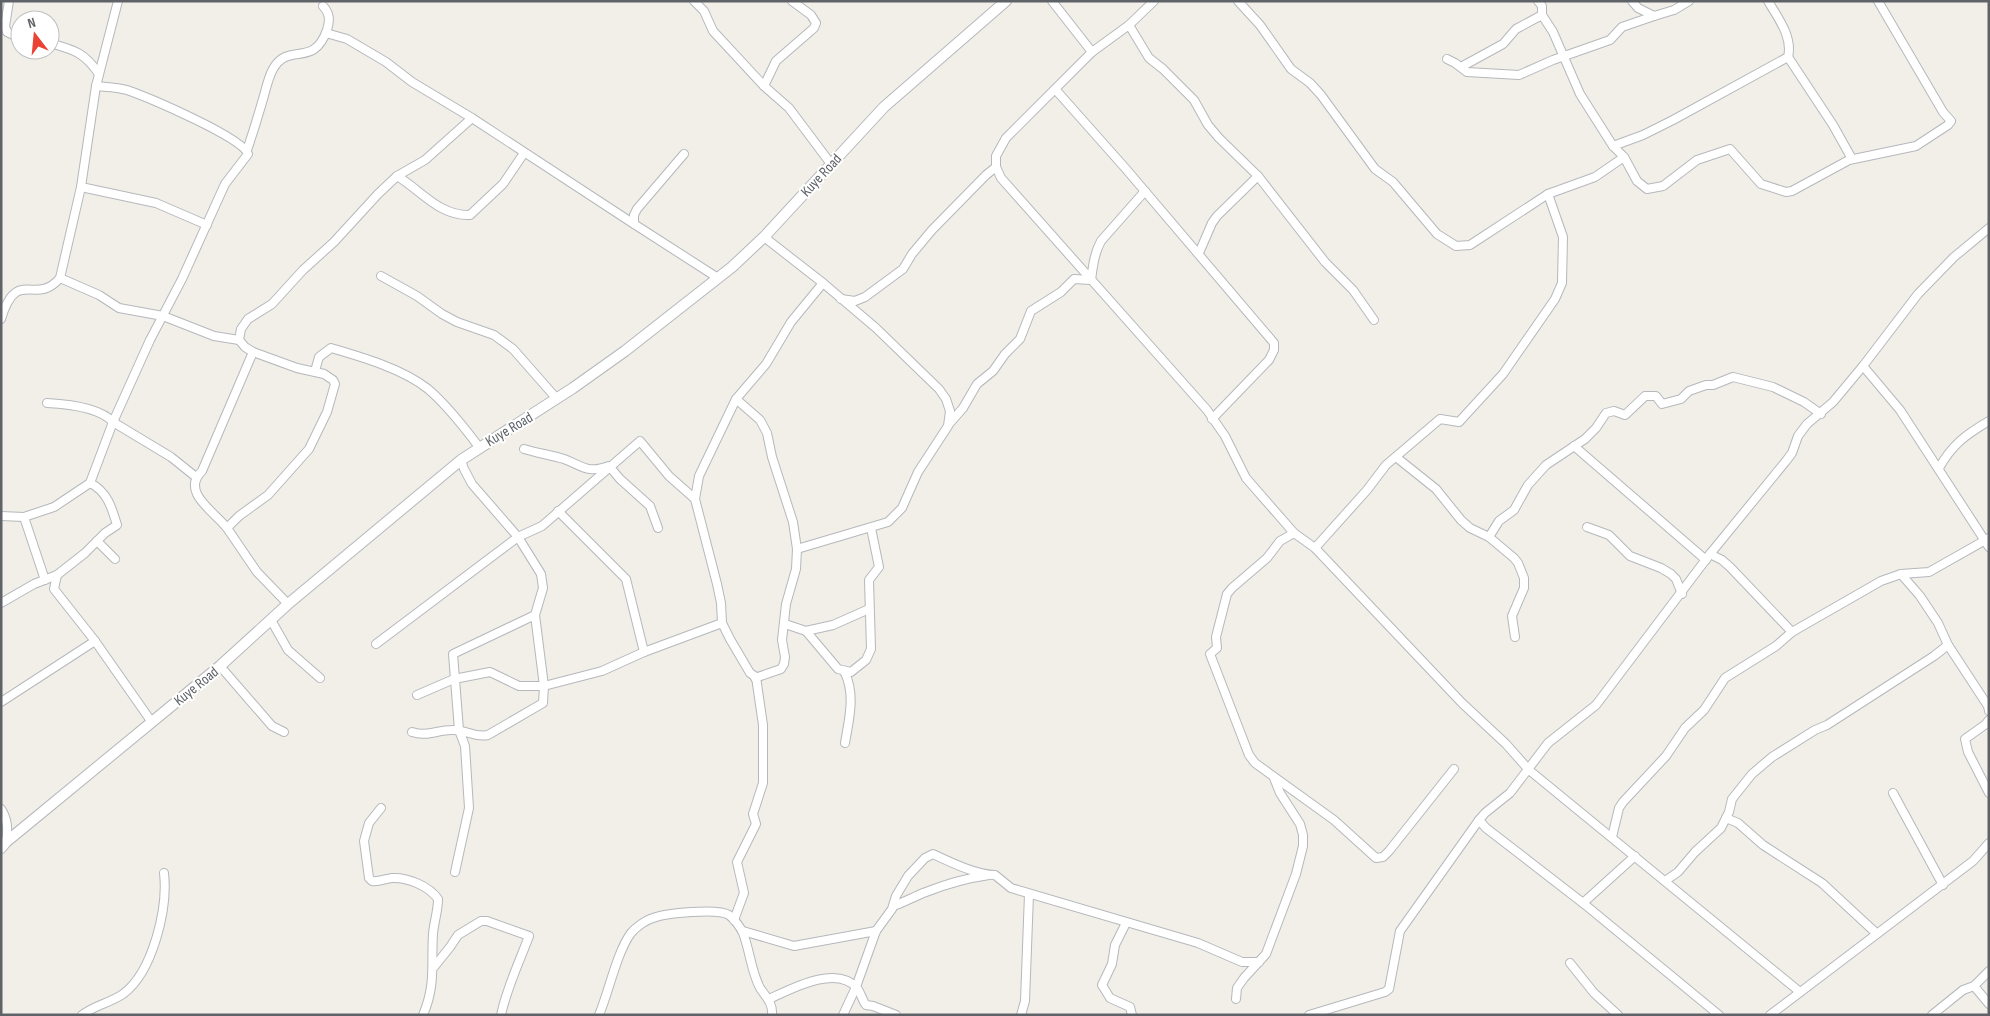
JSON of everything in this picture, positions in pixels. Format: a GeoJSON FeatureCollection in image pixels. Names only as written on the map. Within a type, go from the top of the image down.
{"type":"FeatureCollection","features":[{"type":"Feature","properties":{"kind":"street"},"geometry":{"type":"LineString","coordinates":[[9,1],[5,26],[7,32],[10,34]]}},
{"type":"Feature","properties":{"kind":"street"},"geometry":{"type":"LineString","coordinates":[[1,319],[3,309],[14,292],[22,289],[35,291],[47,288],[56,284],[60,278],[81,187],[96,86],[118,1]]}},
{"type":"Feature","properties":{"kind":"street"},"geometry":{"type":"LineString","coordinates":[[764,86],[776,61],[814,28],[816,23],[811,15],[792,1]]}},
{"type":"Feature","properties":{"kind":"street","name":"Kuye Road"},"geometry":{"type":"LineString","coordinates":[[4,845],[220,666],[288,604],[461,460],[557,399],[625,351],[718,278],[764,237],[884,107],[1006,1]]}},
{"type":"Feature","properties":{"kind":"street"},"geometry":{"type":"LineString","coordinates":[[1052,1],[1092,52]]}},
{"type":"Feature","properties":{"kind":"street"},"geometry":{"type":"LineString","coordinates":[[1154,1],[1129,25],[1092,52],[1006,138],[996,156],[996,167],[1001,178],[1207,410],[1225,436],[1246,478],[1294,533],[1315,548],[1462,703],[1506,744],[1529,770],[1800,992]]}},
{"type":"Feature","properties":{"kind":"street"},"geometry":{"type":"LineString","coordinates":[[1238,1],[1260,25],[1292,69],[1321,95],[1375,169],[1393,182],[1437,234],[1456,246],[1470,244],[1548,194],[1595,177],[1624,158]]}},
{"type":"Feature","properties":{"kind":"street"},"geometry":{"type":"LineString","coordinates":[[1538,1],[1542,6],[1542,15],[1547,21],[1564,56],[1580,94],[1613,146],[1624,158],[1637,181],[1647,189],[1663,186],[1697,160],[1730,148],[1761,184],[1786,192],[1792,191],[1852,159],[1916,146],[1951,122],[1943,112],[1879,2]]}},
{"type":"Feature","properties":{"kind":"street"},"geometry":{"type":"LineString","coordinates":[[1632,1],[1638,8],[1654,16]]}},
{"type":"Feature","properties":{"kind":"street"},"geometry":{"type":"LineString","coordinates":[[1447,59],[1467,72],[1519,75],[1564,56],[1575,54],[1610,40],[1622,27],[1674,10],[1689,1]]}},
{"type":"Feature","properties":{"kind":"street"},"geometry":{"type":"LineString","coordinates":[[1768,1],[1786,34],[1790,47],[1788,57],[1833,125],[1852,159]]}},
{"type":"Feature","properties":{"kind":"street"},"geometry":{"type":"LineString","coordinates":[[696,2],[704,11],[713,31],[764,86],[789,108],[831,164]]}},
{"type":"Feature","properties":{"kind":"street"},"geometry":{"type":"LineString","coordinates":[[1,516],[24,517],[54,507],[90,483],[113,422],[137,367],[207,225],[225,184],[248,154],[247,150],[272,72],[279,60],[288,56],[306,54],[317,48],[326,33],[330,18],[323,6]]}},
{"type":"Feature","properties":{"kind":"street"},"geometry":{"type":"LineString","coordinates":[[1461,67],[1503,44],[1516,28],[1542,15]]}},
{"type":"Feature","properties":{"kind":"street"},"geometry":{"type":"LineString","coordinates":[[1129,25],[1149,58],[1163,69],[1194,100],[1208,125],[1258,176],[1325,262],[1353,290],[1374,320]]}},
{"type":"Feature","properties":{"kind":"street"},"geometry":{"type":"LineString","coordinates":[[326,33],[347,39],[386,62],[412,82],[472,118],[718,278]]}},
{"type":"Feature","properties":{"kind":"street"},"geometry":{"type":"LineString","coordinates":[[60,46],[84,55],[99,74]]}},
{"type":"Feature","properties":{"kind":"street"},"geometry":{"type":"LineString","coordinates":[[1613,146],[1643,135],[1673,120],[1788,57]]}},
{"type":"Feature","properties":{"kind":"street"},"geometry":{"type":"LineString","coordinates":[[96,86],[126,90],[209,126],[247,150]]}},
{"type":"Feature","properties":{"kind":"street"},"geometry":{"type":"LineString","coordinates":[[1055,89],[1146,191],[1274,343],[1274,350],[1269,360],[1212,419]]}},
{"type":"Feature","properties":{"kind":"street"},"geometry":{"type":"LineString","coordinates":[[239,340],[241,329],[248,319],[272,304],[303,270],[334,242],[361,211],[397,176],[425,160],[472,118]]}},
{"type":"Feature","properties":{"kind":"street"},"geometry":{"type":"LineString","coordinates":[[397,176],[440,207],[457,216],[470,215],[504,184],[524,153]]}},
{"type":"Feature","properties":{"kind":"street"},"geometry":{"type":"LineString","coordinates":[[634,224],[634,214],[637,209],[684,154]]}},
{"type":"Feature","properties":{"kind":"street"},"geometry":{"type":"LineString","coordinates":[[839,298],[855,301],[865,297],[903,269],[912,254],[932,230],[996,167]]}},
{"type":"Feature","properties":{"kind":"street"},"geometry":{"type":"LineString","coordinates":[[1199,253],[1217,216],[1258,176]]}},
{"type":"Feature","properties":{"kind":"street"},"geometry":{"type":"LineString","coordinates":[[81,187],[156,203],[207,225]]}},
{"type":"Feature","properties":{"kind":"street"},"geometry":{"type":"LineString","coordinates":[[1091,280],[1093,260],[1107,233],[1146,191]]}},
{"type":"Feature","properties":{"kind":"street"},"geometry":{"type":"LineString","coordinates":[[1315,548],[1367,490],[1386,464],[1419,435],[1440,419],[1459,422],[1503,374],[1555,299],[1562,283],[1563,237],[1548,194]]}},
{"type":"Feature","properties":{"kind":"street"},"geometry":{"type":"LineString","coordinates":[[1310,1015],[1386,992],[1389,989],[1400,931],[1485,813],[1510,793],[1548,743],[1596,705],[1682,594],[1708,557],[1792,453],[1798,436],[1807,424],[1821,414],[1863,366],[1918,294],[1954,256],[1989,228]]}},
{"type":"Feature","properties":{"kind":"street"},"geometry":{"type":"LineString","coordinates":[[764,237],[824,283],[839,298],[876,328],[939,389],[946,399],[950,412],[948,426]]}},
{"type":"Feature","properties":{"kind":"street"},"geometry":{"type":"LineString","coordinates":[[380,276],[417,296],[456,322],[494,335],[514,349],[557,399]]}},
{"type":"Feature","properties":{"kind":"street"},"geometry":{"type":"LineString","coordinates":[[60,278],[99,295],[119,308],[163,316],[214,336],[239,340],[245,348],[253,352],[297,368],[315,371],[333,380],[334,384],[327,412],[312,442],[299,461],[287,472],[276,487],[226,528]]}},
{"type":"Feature","properties":{"kind":"street"},"geometry":{"type":"LineString","coordinates":[[797,549],[888,522],[897,514],[918,472],[948,426],[963,408],[977,384],[993,370],[1020,339],[1031,311],[1061,292],[1074,279],[1091,280]]}},
{"type":"Feature","properties":{"kind":"street"},"geometry":{"type":"LineString","coordinates":[[734,920],[744,893],[737,862],[756,824],[753,814],[763,783],[763,725],[755,678],[722,623],[721,603],[717,584],[695,499],[699,476],[736,399],[766,364],[791,322],[824,283]]}},
{"type":"Feature","properties":{"kind":"street"},"geometry":{"type":"LineString","coordinates":[[315,371],[319,357],[332,348],[372,361],[404,375],[426,387],[435,395],[479,447]]}},
{"type":"Feature","properties":{"kind":"street"},"geometry":{"type":"LineString","coordinates":[[253,352],[202,471],[196,477],[194,488],[213,516],[226,528],[257,572],[288,604]]}},
{"type":"Feature","properties":{"kind":"street"},"geometry":{"type":"LineString","coordinates":[[1612,837],[1619,808],[1623,802],[1666,756],[1685,728],[1704,710],[1725,678],[1776,646],[1792,632],[1881,581],[1901,574],[1928,572],[1988,542],[1900,410],[1863,366]]}},
{"type":"Feature","properties":{"kind":"street"},"geometry":{"type":"LineString","coordinates":[[1489,537],[1499,521],[1514,510],[1528,485],[1546,465],[1596,428],[1606,413],[1614,411],[1625,415],[1645,396],[1656,396],[1662,404],[1670,403],[1681,399],[1689,391],[1706,385],[1713,386],[1733,377],[1773,388],[1804,402],[1821,414]]}},
{"type":"Feature","properties":{"kind":"street"},"geometry":{"type":"LineString","coordinates":[[736,399],[760,420],[767,432],[772,457],[794,522],[797,549],[796,569],[786,604],[782,640],[785,657],[784,664],[781,668],[755,678]]}},
{"type":"Feature","properties":{"kind":"street"},"geometry":{"type":"LineString","coordinates":[[47,403],[69,404],[108,417],[113,422],[171,456],[196,477]]}},
{"type":"Feature","properties":{"kind":"street"},"geometry":{"type":"LineString","coordinates":[[1939,468],[1949,451],[1963,438],[1989,421]]}},
{"type":"Feature","properties":{"kind":"street"},"geometry":{"type":"LineString","coordinates":[[376,644],[518,537],[542,526],[640,441],[669,476],[695,499]]}},
{"type":"Feature","properties":{"kind":"street"},"geometry":{"type":"LineString","coordinates":[[1574,446],[1708,557],[1722,560],[1792,632]]}},
{"type":"Feature","properties":{"kind":"street"},"geometry":{"type":"LineString","coordinates":[[524,449],[564,459],[587,470],[598,470],[609,466]]}},
{"type":"Feature","properties":{"kind":"street"},"geometry":{"type":"LineString","coordinates":[[1396,456],[1436,489],[1466,524],[1489,537],[1514,558],[1524,578],[1523,595],[1512,616],[1515,637]]}},
{"type":"Feature","properties":{"kind":"street"},"geometry":{"type":"LineString","coordinates":[[412,732],[421,735],[459,730],[480,736],[488,735],[543,704],[544,686],[535,614],[543,588],[541,574],[518,537],[472,484],[461,460]]}},
{"type":"Feature","properties":{"kind":"street"},"geometry":{"type":"LineString","coordinates":[[609,466],[620,479],[650,506],[658,528]]}},
{"type":"Feature","properties":{"kind":"street"},"geometry":{"type":"LineString","coordinates":[[1,603],[25,589],[57,575],[85,553],[105,532],[117,525],[105,494],[99,487],[90,483]]}},
{"type":"Feature","properties":{"kind":"street"},"geometry":{"type":"LineString","coordinates":[[558,511],[626,579],[644,652]]}},
{"type":"Feature","properties":{"kind":"street"},"geometry":{"type":"LineString","coordinates":[[24,517],[46,580]]}},
{"type":"Feature","properties":{"kind":"street"},"geometry":{"type":"LineString","coordinates":[[1587,527],[1609,535],[1630,556],[1671,574],[1676,579],[1682,594]]}},
{"type":"Feature","properties":{"kind":"street"},"geometry":{"type":"LineString","coordinates":[[806,631],[838,669],[851,672],[866,660],[870,648],[869,580],[879,567],[870,528]]}},
{"type":"Feature","properties":{"kind":"street"},"geometry":{"type":"LineString","coordinates":[[1294,533],[1280,541],[1267,558],[1232,588],[1228,594],[1216,637],[1217,648],[1210,654],[1249,755],[1255,763],[1334,820],[1376,858],[1383,857],[1389,852],[1454,769]]}},
{"type":"Feature","properties":{"kind":"street"},"geometry":{"type":"LineString","coordinates":[[97,541],[116,559]]}},
{"type":"Feature","properties":{"kind":"street"},"geometry":{"type":"LineString","coordinates":[[1901,574],[1920,596],[1938,623],[1948,646],[1989,707]]}},
{"type":"Feature","properties":{"kind":"street"},"geometry":{"type":"LineString","coordinates":[[57,575],[54,588],[95,641],[152,721]]}},
{"type":"Feature","properties":{"kind":"street"},"geometry":{"type":"LineString","coordinates":[[785,624],[806,631],[833,625],[869,609]]}},
{"type":"Feature","properties":{"kind":"street"},"geometry":{"type":"LineString","coordinates":[[455,872],[469,808],[464,746],[459,730],[452,654],[535,614]]}},
{"type":"Feature","properties":{"kind":"street"},"geometry":{"type":"LineString","coordinates":[[271,620],[288,650],[320,678]]}},
{"type":"Feature","properties":{"kind":"street"},"geometry":{"type":"LineString","coordinates":[[417,695],[454,679],[490,672],[519,686],[544,686],[602,671],[644,652],[722,623]]}},
{"type":"Feature","properties":{"kind":"street"},"geometry":{"type":"LineString","coordinates":[[1,702],[95,641]]}},
{"type":"Feature","properties":{"kind":"street"},"geometry":{"type":"LineString","coordinates":[[1665,881],[1678,872],[1695,852],[1721,828],[1732,798],[1752,774],[1772,756],[1815,730],[1827,725],[1948,646]]}},
{"type":"Feature","properties":{"kind":"street"},"geometry":{"type":"LineString","coordinates":[[220,666],[272,726],[284,732]]}},
{"type":"Feature","properties":{"kind":"street"},"geometry":{"type":"LineString","coordinates":[[844,671],[850,683],[851,692],[845,743]]}},
{"type":"Feature","properties":{"kind":"street"},"geometry":{"type":"LineString","coordinates":[[1989,720],[1966,739],[1968,752],[1989,793]]}},
{"type":"Feature","properties":{"kind":"street"},"geometry":{"type":"LineString","coordinates":[[1236,999],[1237,988],[1266,954],[1296,874],[1303,846],[1300,824],[1280,793],[1273,776]]}},
{"type":"Feature","properties":{"kind":"street"},"geometry":{"type":"LineString","coordinates":[[1893,794],[1943,884]]}},
{"type":"Feature","properties":{"kind":"street"},"geometry":{"type":"LineString","coordinates":[[1,808],[6,817],[8,828],[4,845]]}},
{"type":"Feature","properties":{"kind":"street"},"geometry":{"type":"LineString","coordinates":[[380,808],[370,823],[364,841],[367,872],[372,881],[402,878],[425,887],[435,894],[438,899],[433,937],[434,966],[430,995],[423,1015]]}},
{"type":"Feature","properties":{"kind":"street"},"geometry":{"type":"LineString","coordinates":[[1726,818],[1738,823],[1763,844],[1822,884],[1876,933]]}},
{"type":"Feature","properties":{"kind":"street"},"geometry":{"type":"LineString","coordinates":[[1480,820],[1486,828],[1583,903],[1720,1015]]}},
{"type":"Feature","properties":{"kind":"street"},"geometry":{"type":"LineString","coordinates":[[1770,1015],[1973,861],[1989,843]]}},
{"type":"Feature","properties":{"kind":"street"},"geometry":{"type":"LineString","coordinates":[[843,1015],[856,987],[876,931],[893,906],[896,896],[908,876],[925,858],[933,854],[960,866],[989,875],[996,874]]}},
{"type":"Feature","properties":{"kind":"street"},"geometry":{"type":"LineString","coordinates":[[1583,903],[1635,856]]}},
{"type":"Feature","properties":{"kind":"street"},"geometry":{"type":"LineString","coordinates":[[82,1015],[91,1008],[122,995],[140,977],[157,939],[165,895],[164,873]]}},
{"type":"Feature","properties":{"kind":"street"},"geometry":{"type":"LineString","coordinates":[[996,874],[1010,888],[1198,943],[1242,962],[1259,962]]}},
{"type":"Feature","properties":{"kind":"street"},"geometry":{"type":"LineString","coordinates":[[893,906],[908,902],[925,892],[970,878],[996,874]]}},
{"type":"Feature","properties":{"kind":"street"},"geometry":{"type":"LineString","coordinates":[[1021,1015],[1025,1001],[1029,894]]}},
{"type":"Feature","properties":{"kind":"street"},"geometry":{"type":"LineString","coordinates":[[599,1015],[607,998],[617,963],[631,933],[640,925],[653,918],[700,912],[726,914],[743,931],[756,979],[769,999],[772,1015]]}},
{"type":"Feature","properties":{"kind":"street"},"geometry":{"type":"LineString","coordinates":[[434,966],[458,934],[487,920],[529,936],[510,983],[501,1015]]}},
{"type":"Feature","properties":{"kind":"street"},"geometry":{"type":"LineString","coordinates":[[1126,923],[1115,945],[1112,964],[1102,985],[1110,998],[1130,1007],[1132,1015]]}},
{"type":"Feature","properties":{"kind":"street"},"geometry":{"type":"LineString","coordinates":[[743,931],[794,946],[876,931]]}},
{"type":"Feature","properties":{"kind":"street"},"geometry":{"type":"LineString","coordinates":[[1570,964],[1594,993],[1618,1015]]}},
{"type":"Feature","properties":{"kind":"street"},"geometry":{"type":"LineString","coordinates":[[1932,1015],[1963,990],[1974,986],[1989,972]]}},
{"type":"Feature","properties":{"kind":"street"},"geometry":{"type":"LineString","coordinates":[[769,999],[805,983],[825,978],[843,980],[856,987],[866,1005],[874,1006],[896,1015]]}},
{"type":"Feature","properties":{"kind":"street"},"geometry":{"type":"LineString","coordinates":[[1974,986],[1989,1004]]}}]}
